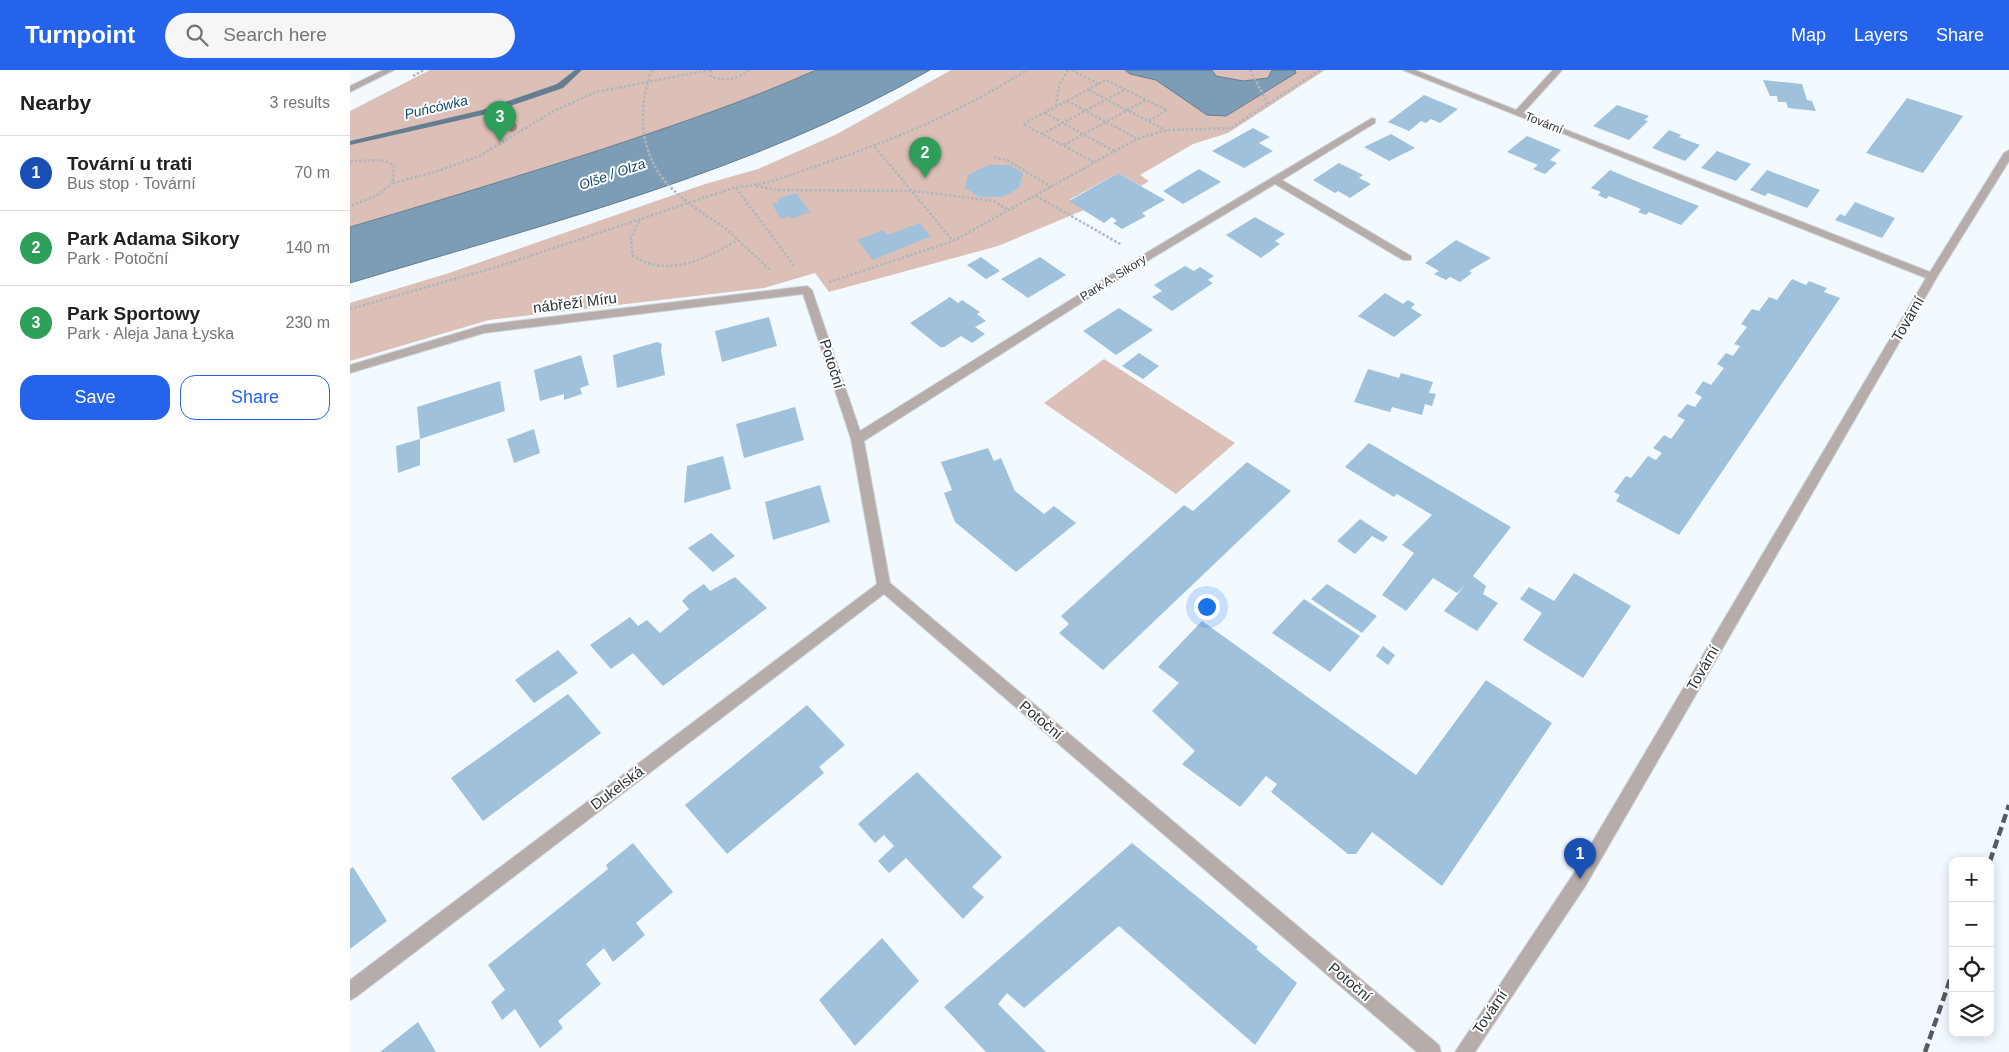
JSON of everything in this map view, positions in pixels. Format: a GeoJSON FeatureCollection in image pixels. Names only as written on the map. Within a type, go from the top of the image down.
{"type":"FeatureCollection","features":[{"type":"Feature","properties":{"kind":"street"},"geometry":{"type":"LineString","coordinates":[[350,89],[390,70]]}},
{"type":"Feature","properties":{"kind":"street","name":"Tovární"},"geometry":{"type":"LineString","coordinates":[[1407,70],[1932,277]]}},
{"type":"Feature","properties":{"kind":"street"},"geometry":{"type":"LineString","coordinates":[[1518,113],[1558,70]]}},
{"type":"Feature","properties":{"kind":"street","name":"Park A. Sikory"},"geometry":{"type":"LineString","coordinates":[[857,439],[1145,258],[1372,121]]}},
{"type":"Feature","properties":{"kind":"street","name":"Tovární"},"geometry":{"type":"LineString","coordinates":[[1464,1052],[1580,878],[1932,277],[2009,153]]}},
{"type":"Feature","properties":{"kind":"street"},"geometry":{"type":"LineString","coordinates":[[1275,180],[1408,258]]}},
{"type":"Feature","properties":{"kind":"street","name":"nábřeží Míru"},"geometry":{"type":"LineString","coordinates":[[350,368],[484,329],[807,290]]}},
{"type":"Feature","properties":{"kind":"street","name":"Potoční"},"geometry":{"type":"LineString","coordinates":[[807,290],[857,439],[884,586],[1432,1052]]}},
{"type":"Feature","properties":{"kind":"street","name":"Dukelská"},"geometry":{"type":"LineString","coordinates":[[350,991],[884,586]]}},
{"type":"Feature","properties":{"kind":"path"},"geometry":{"type":"LineString","coordinates":[[652,70],[646,83],[641,111],[646,146],[663,179],[694,206],[725,228],[767,266],[789,292]]}},
{"type":"Feature","properties":{"kind":"path"},"geometry":{"type":"LineString","coordinates":[[350,206],[376,196],[393,182],[438,171],[479,156],[554,111],[596,92],[710,70],[711,77],[723,80],[739,78],[749,70]]}},
{"type":"Feature","properties":{"kind":"path"},"geometry":{"type":"LineString","coordinates":[[755,186],[875,147],[932,123],[1027,70]]}},
{"type":"Feature","properties":{"kind":"path"},"geometry":{"type":"LineString","coordinates":[[1056,107],[1058,85],[1070,70],[1099,84]]}},
{"type":"Feature","properties":{"kind":"path"},"geometry":{"type":"LineString","coordinates":[[1250,70],[1268,104]]}},
{"type":"Feature","properties":{"kind":"path"},"geometry":{"type":"LineString","coordinates":[[736,187],[804,280],[807,290],[953,241],[1137,139],[1166,130],[1231,128],[1320,70]]}},
{"type":"Feature","properties":{"kind":"path"},"geometry":{"type":"LineString","coordinates":[[1094,163],[1024,124],[1106,80],[1167,110],[1148,120]]}},
{"type":"Feature","properties":{"kind":"path"},"geometry":{"type":"LineString","coordinates":[[1088,90],[1166,130]]}},
{"type":"Feature","properties":{"kind":"path"},"geometry":{"type":"LineString","coordinates":[[1042,134],[1125,90]]}},
{"type":"Feature","properties":{"kind":"path"},"geometry":{"type":"LineString","coordinates":[[1063,146],[1146,100]]}},
{"type":"Feature","properties":{"kind":"path"},"geometry":{"type":"LineString","coordinates":[[1067,101],[1137,139]]}},
{"type":"Feature","properties":{"kind":"path"},"geometry":{"type":"LineString","coordinates":[[1044,113],[1114,152]]}},
{"type":"Feature","properties":{"kind":"path"},"geometry":{"type":"LineString","coordinates":[[875,147],[914,191],[953,241]]}},
{"type":"Feature","properties":{"kind":"path"},"geometry":{"type":"LineString","coordinates":[[994,157],[1009,160],[1051,187]]}},
{"type":"Feature","properties":{"kind":"path"},"geometry":{"type":"LineString","coordinates":[[350,161],[381,160],[394,165],[393,182]]}},
{"type":"Feature","properties":{"kind":"path"},"geometry":{"type":"LineString","coordinates":[[350,309],[500,266],[736,187],[755,186],[777,190],[914,191],[994,200],[1009,210]]}},
{"type":"Feature","properties":{"kind":"path"},"geometry":{"type":"LineString","coordinates":[[1036,196],[1145,258]]}},
{"type":"Feature","properties":{"kind":"path"},"geometry":{"type":"LineString","coordinates":[[640,220],[631,238],[632,255],[652,266],[682,264],[712,254],[738,240]]}},
{"type":"Feature","properties":{"kind":"shaded area"},"geometry":{"type":"Polygon","coordinates":[[[430,70],[816,70],[684,122],[508,179],[350,227],[350,111],[430,70]]]}},
{"type":"Feature","properties":{"kind":"shaded area"},"geometry":{"type":"Polygon","coordinates":[[[951,70],[1325,70],[1228,133],[1193,144],[1140,175],[1149,181],[1141,186],[1118,173],[1069,200],[1084,210],[998,246],[829,292],[815,273],[764,288],[489,320],[350,361],[350,303],[449,273],[705,184],[758,169],[837,134],[951,70]]]}},
{"type":"Feature","properties":{"kind":"shaded area"},"geometry":{"type":"Polygon","coordinates":[[[1104,359],[1235,443],[1176,494],[1044,403],[1104,359]]]}},
{"type":"Feature","properties":{"kind":"water","name":"Olše / Olza"},"geometry":{"type":"Polygon","coordinates":[[[816,70],[930,70],[862,106],[792,138],[720,167],[573,217],[350,283],[350,227],[508,179],[684,122],[816,70]]]}},
{"type":"Feature","properties":{"kind":"water"},"geometry":{"type":"Polygon","coordinates":[[[1125,70],[1212,70],[1216,76],[1243,81],[1268,78],[1272,70],[1295,70],[1296,73],[1226,116],[1207,115],[1156,80],[1130,74],[1125,70]]]}},
{"type":"Feature","properties":{"kind":"building"},"geometry":{"type":"Polygon","coordinates":[[[1763,80],[1802,84],[1807,100],[1812,101],[1816,111],[1788,108],[1786,102],[1778,102],[1777,96],[1770,96],[1763,80]]]}},
{"type":"Feature","properties":{"kind":"building"},"geometry":{"type":"Polygon","coordinates":[[[1424,95],[1458,109],[1440,123],[1431,119],[1426,123],[1421,121],[1409,131],[1388,122],[1424,95]]]}},
{"type":"Feature","properties":{"kind":"building"},"geometry":{"type":"Polygon","coordinates":[[[1907,98],[1963,116],[1923,173],[1866,153],[1907,98]]]}},
{"type":"Feature","properties":{"kind":"building"},"geometry":{"type":"Polygon","coordinates":[[[1617,105],[1649,116],[1644,120],[1648,121],[1629,140],[1593,126],[1617,105]]]}},
{"type":"Feature","properties":{"kind":"building"},"geometry":{"type":"Polygon","coordinates":[[[1253,128],[1270,137],[1259,143],[1273,151],[1244,168],[1212,151],[1253,128]]]}},
{"type":"Feature","properties":{"kind":"building"},"geometry":{"type":"Polygon","coordinates":[[[1669,130],[1681,135],[1679,137],[1700,145],[1685,161],[1652,148],[1669,130]]]}},
{"type":"Feature","properties":{"kind":"building"},"geometry":{"type":"Polygon","coordinates":[[[1391,134],[1415,148],[1389,161],[1364,147],[1391,134]]]}},
{"type":"Feature","properties":{"kind":"building"},"geometry":{"type":"Polygon","coordinates":[[[1527,136],[1561,150],[1550,160],[1557,163],[1545,174],[1533,169],[1538,165],[1507,152],[1527,136]]]}},
{"type":"Feature","properties":{"kind":"building"},"geometry":{"type":"Polygon","coordinates":[[[1717,151],[1751,164],[1736,181],[1701,168],[1717,151]]]}},
{"type":"Feature","properties":{"kind":"building"},"geometry":{"type":"Polygon","coordinates":[[[1339,163],[1363,175],[1359,178],[1371,184],[1350,198],[1338,191],[1335,193],[1313,180],[1339,163]]]}},
{"type":"Feature","properties":{"kind":"building"},"geometry":{"type":"Polygon","coordinates":[[[988,165],[1010,165],[1023,173],[1019,188],[1002,197],[979,197],[965,188],[968,175],[988,165]]]}},
{"type":"Feature","properties":{"kind":"building"},"geometry":{"type":"Polygon","coordinates":[[[1199,169],[1221,182],[1183,204],[1163,191],[1199,169]]]}},
{"type":"Feature","properties":{"kind":"building"},"geometry":{"type":"Polygon","coordinates":[[[1610,170],[1699,206],[1681,225],[1649,212],[1646,215],[1638,212],[1641,209],[1609,196],[1606,199],[1598,195],[1601,192],[1591,188],[1610,170]]]}},
{"type":"Feature","properties":{"kind":"building"},"geometry":{"type":"Polygon","coordinates":[[[1767,170],[1820,190],[1807,208],[1768,193],[1765,196],[1750,190],[1767,170]]]}},
{"type":"Feature","properties":{"kind":"building"},"geometry":{"type":"Polygon","coordinates":[[[1118,173],[1165,200],[1142,213],[1146,216],[1122,229],[1113,223],[1117,221],[1112,217],[1104,223],[1069,201],[1118,173]]]}},
{"type":"Feature","properties":{"kind":"building"},"geometry":{"type":"Polygon","coordinates":[[[796,193],[810,212],[791,219],[789,216],[781,219],[772,204],[778,202],[777,199],[796,193]]]}},
{"type":"Feature","properties":{"kind":"building"},"geometry":{"type":"Polygon","coordinates":[[[1855,202],[1895,218],[1882,238],[1835,220],[1840,214],[1845,216],[1855,202]]]}},
{"type":"Feature","properties":{"kind":"building"},"geometry":{"type":"Polygon","coordinates":[[[1255,217],[1285,234],[1275,241],[1280,244],[1261,258],[1226,235],[1255,217]]]}},
{"type":"Feature","properties":{"kind":"building"},"geometry":{"type":"Polygon","coordinates":[[[919,223],[931,236],[873,260],[857,240],[883,230],[888,235],[919,223]]]}},
{"type":"Feature","properties":{"kind":"building"},"geometry":{"type":"Polygon","coordinates":[[[1456,240],[1491,258],[1469,271],[1472,273],[1460,282],[1450,277],[1446,280],[1434,274],[1439,271],[1425,263],[1456,240]]]}},
{"type":"Feature","properties":{"kind":"building"},"geometry":{"type":"Polygon","coordinates":[[[981,257],[1000,271],[986,279],[967,265],[981,257]]]}},
{"type":"Feature","properties":{"kind":"building"},"geometry":{"type":"Polygon","coordinates":[[[1040,257],[1066,275],[1028,298],[1001,279],[1040,257]]]}},
{"type":"Feature","properties":{"kind":"building"},"geometry":{"type":"Polygon","coordinates":[[[1185,266],[1194,271],[1200,267],[1214,276],[1208,280],[1213,283],[1172,311],[1152,297],[1162,291],[1154,285],[1185,266]]]}},
{"type":"Feature","properties":{"kind":"building"},"geometry":{"type":"Polygon","coordinates":[[[1792,279],[1806,285],[1809,281],[1827,288],[1824,292],[1840,298],[1679,535],[1616,501],[1620,495],[1614,492],[1626,476],[1631,478],[1648,456],[1656,460],[1662,453],[1653,448],[1664,435],[1671,439],[1685,420],[1677,416],[1687,404],[1695,407],[1702,397],[1695,393],[1703,381],[1711,385],[1724,368],[1717,364],[1726,353],[1733,356],[1740,346],[1734,344],[1747,327],[1741,324],[1752,309],[1759,311],[1769,297],[1777,300],[1792,279]]]}},
{"type":"Feature","properties":{"kind":"building"},"geometry":{"type":"Polygon","coordinates":[[[1385,293],[1403,304],[1408,300],[1415,304],[1411,308],[1422,315],[1394,337],[1358,316],[1385,293]]]}},
{"type":"Feature","properties":{"kind":"building"},"geometry":{"type":"Polygon","coordinates":[[[950,297],[958,303],[962,300],[980,312],[977,314],[986,321],[975,327],[985,334],[972,343],[961,336],[944,347],[940,347],[910,323],[950,297]]]}},
{"type":"Feature","properties":{"kind":"building"},"geometry":{"type":"Polygon","coordinates":[[[1119,308],[1153,330],[1116,355],[1083,331],[1119,308]]]}},
{"type":"Feature","properties":{"kind":"building"},"geometry":{"type":"Polygon","coordinates":[[[769,317],[777,346],[722,362],[715,331],[769,317]]]}},
{"type":"Feature","properties":{"kind":"building"},"geometry":{"type":"Polygon","coordinates":[[[657,342],[662,344],[661,350],[665,375],[617,388],[613,355],[657,342]]]}},
{"type":"Feature","properties":{"kind":"building"},"geometry":{"type":"Polygon","coordinates":[[[1139,353],[1159,366],[1143,379],[1122,366],[1139,353]]]}},
{"type":"Feature","properties":{"kind":"building"},"geometry":{"type":"Polygon","coordinates":[[[581,355],[589,385],[580,388],[582,394],[564,400],[564,394],[540,401],[534,370],[581,355]]]}},
{"type":"Feature","properties":{"kind":"building"},"geometry":{"type":"Polygon","coordinates":[[[1368,369],[1399,378],[1401,373],[1433,382],[1429,393],[1436,394],[1432,406],[1425,404],[1422,415],[1392,407],[1390,412],[1354,402],[1368,369]]]}},
{"type":"Feature","properties":{"kind":"building"},"geometry":{"type":"Polygon","coordinates":[[[500,381],[505,411],[420,439],[417,407],[500,381]]]}},
{"type":"Feature","properties":{"kind":"building"},"geometry":{"type":"Polygon","coordinates":[[[795,407],[804,440],[744,458],[736,424],[795,407]]]}},
{"type":"Feature","properties":{"kind":"building"},"geometry":{"type":"Polygon","coordinates":[[[534,429],[540,453],[514,463],[507,439],[534,429]]]}},
{"type":"Feature","properties":{"kind":"building"},"geometry":{"type":"Polygon","coordinates":[[[420,439],[420,465],[398,473],[396,446],[420,439]]]}},
{"type":"Feature","properties":{"kind":"building"},"geometry":{"type":"Polygon","coordinates":[[[1369,443],[1511,527],[1473,576],[1486,586],[1483,594],[1498,603],[1477,631],[1444,611],[1465,585],[1457,593],[1433,578],[1406,611],[1382,595],[1414,553],[1402,545],[1432,515],[1397,494],[1394,497],[1345,467],[1369,443]]]}},
{"type":"Feature","properties":{"kind":"building"},"geometry":{"type":"Polygon","coordinates":[[[988,448],[994,461],[1001,458],[1015,491],[1044,514],[1054,506],[1076,523],[1016,572],[955,522],[944,493],[952,490],[941,462],[988,448]]]}},
{"type":"Feature","properties":{"kind":"building"},"geometry":{"type":"Polygon","coordinates":[[[723,456],[731,489],[684,503],[687,466],[723,456]]]}},
{"type":"Feature","properties":{"kind":"building"},"geometry":{"type":"Polygon","coordinates":[[[1247,462],[1291,491],[1103,670],[1059,633],[1069,624],[1061,616],[1184,505],[1193,511],[1247,462]]]}},
{"type":"Feature","properties":{"kind":"building"},"geometry":{"type":"Polygon","coordinates":[[[820,485],[830,522],[773,540],[765,502],[820,485]]]}},
{"type":"Feature","properties":{"kind":"building"},"geometry":{"type":"Polygon","coordinates":[[[1360,519],[1388,537],[1383,542],[1372,536],[1355,554],[1337,541],[1360,519]]]}},
{"type":"Feature","properties":{"kind":"building"},"geometry":{"type":"Polygon","coordinates":[[[711,533],[735,556],[713,572],[688,548],[711,533]]]}},
{"type":"Feature","properties":{"kind":"building"},"geometry":{"type":"Polygon","coordinates":[[[1574,573],[1631,606],[1583,678],[1523,640],[1542,613],[1520,599],[1529,587],[1554,601],[1574,573]]]}},
{"type":"Feature","properties":{"kind":"building"},"geometry":{"type":"Polygon","coordinates":[[[735,577],[767,608],[663,686],[633,653],[611,669],[590,645],[630,617],[638,626],[647,620],[660,633],[689,609],[682,601],[688,595],[704,584],[710,591],[735,577]]]}},
{"type":"Feature","properties":{"kind":"building"},"geometry":{"type":"Polygon","coordinates":[[[1327,584],[1377,616],[1362,633],[1311,599],[1327,584]]]}},
{"type":"Feature","properties":{"kind":"building"},"geometry":{"type":"Polygon","coordinates":[[[1304,599],[1360,636],[1330,672],[1272,633],[1304,599]]]}},
{"type":"Feature","properties":{"kind":"building"},"geometry":{"type":"Polygon","coordinates":[[[1202,621],[1416,775],[1486,680],[1552,723],[1442,886],[1372,832],[1356,854],[1348,854],[1271,792],[1277,784],[1266,776],[1240,807],[1182,764],[1195,751],[1152,711],[1179,683],[1158,667],[1202,621]]]}},
{"type":"Feature","properties":{"kind":"building"},"geometry":{"type":"Polygon","coordinates":[[[1383,646],[1395,655],[1388,665],[1376,656],[1383,646]]]}},
{"type":"Feature","properties":{"kind":"building"},"geometry":{"type":"Polygon","coordinates":[[[558,650],[578,673],[534,703],[515,680],[558,650]]]}},
{"type":"Feature","properties":{"kind":"building"},"geometry":{"type":"Polygon","coordinates":[[[568,694],[601,733],[483,821],[451,778],[568,694]]]}},
{"type":"Feature","properties":{"kind":"building"},"geometry":{"type":"Polygon","coordinates":[[[807,705],[845,745],[819,767],[824,773],[727,854],[685,805],[807,705]]]}},
{"type":"Feature","properties":{"kind":"building"},"geometry":{"type":"Polygon","coordinates":[[[917,772],[1002,857],[972,887],[984,897],[963,919],[906,858],[889,873],[878,861],[894,846],[884,835],[875,843],[858,824],[917,772]]]}},
{"type":"Feature","properties":{"kind":"building"},"geometry":{"type":"Polygon","coordinates":[[[633,843],[673,892],[636,923],[645,935],[613,962],[604,948],[586,964],[601,984],[558,1021],[563,1028],[540,1048],[515,1009],[502,1020],[491,1002],[505,990],[488,965],[608,869],[606,865],[633,843]]]}},
{"type":"Feature","properties":{"kind":"building"},"geometry":{"type":"Polygon","coordinates":[[[1132,843],[1258,947],[1256,949],[1297,983],[1255,1045],[1119,926],[1024,1008],[1007,993],[998,1004],[1046,1052],[986,1052],[944,1007],[1132,843]]]}},
{"type":"Feature","properties":{"kind":"building"},"geometry":{"type":"Polygon","coordinates":[[[353,867],[387,921],[350,949],[350,869],[353,867]]]}},
{"type":"Feature","properties":{"kind":"building"},"geometry":{"type":"Polygon","coordinates":[[[882,938],[919,981],[855,1046],[819,1000],[882,938]]]}},
{"type":"Feature","properties":{"kind":"building"},"geometry":{"type":"Polygon","coordinates":[[[418,1022],[436,1052],[380,1052],[418,1022]]]}},
{"type":"Feature","properties":{"kind":"waterway","name":"Puńcówka"},"geometry":{"type":"LineString","coordinates":[[350,143],[484,112],[560,86],[579,70]]}},
{"type":"Feature","properties":{"kind":"railway"},"geometry":{"type":"LineString","coordinates":[[1991,857],[2009,805]]}},
{"type":"Feature","properties":{"kind":"railway"},"geometry":{"type":"LineString","coordinates":[[1925,1052],[1949,983]]}},
{"type":"Feature","properties":{"kind":"place","name":"Park Sportowy"},"geometry":{"type":"Point","coordinates":[500,142]}},
{"type":"Feature","properties":{"kind":"place","name":"Park Adama Sikory"},"geometry":{"type":"Point","coordinates":[925,178]}},
{"type":"Feature","properties":{"kind":"place","name":"Tovární u trati"},"geometry":{"type":"Point","coordinates":[1580,879]}}]}
